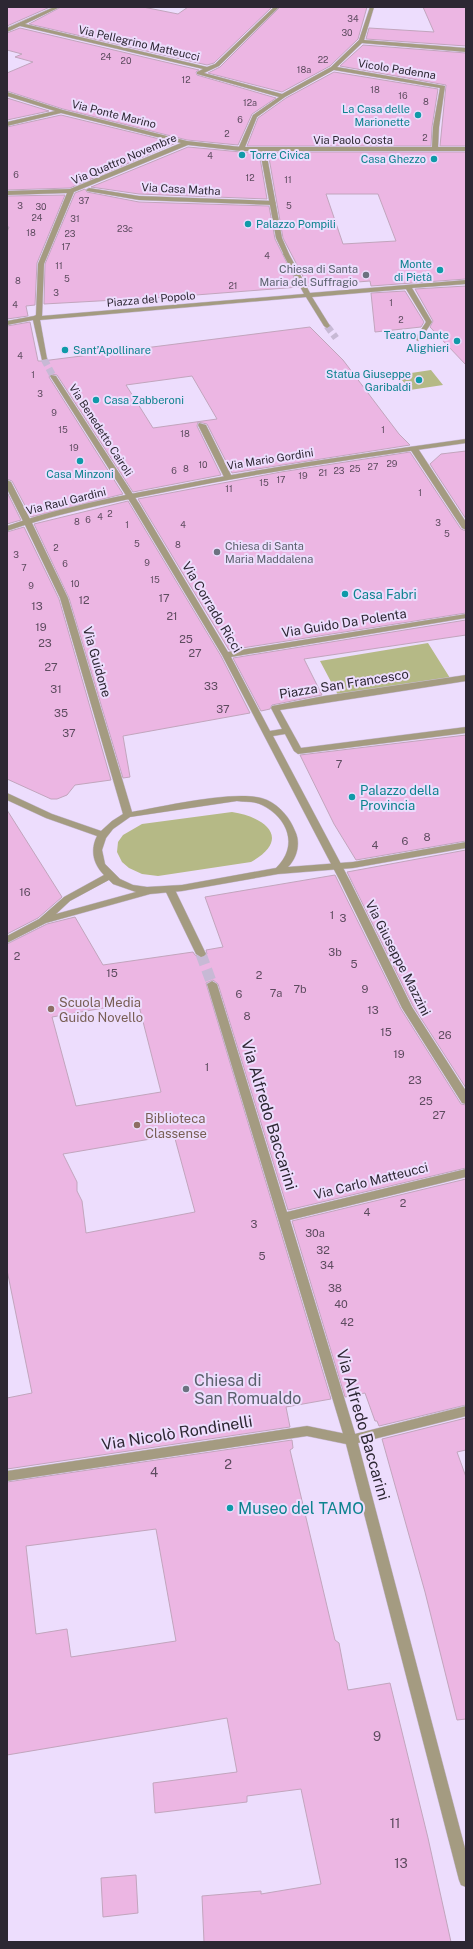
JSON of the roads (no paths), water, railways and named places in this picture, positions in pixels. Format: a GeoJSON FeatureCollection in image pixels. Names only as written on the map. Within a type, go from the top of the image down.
{"type":"FeatureCollection","features":[{"type":"Feature","properties":{"kind":"street"},"geometry":{"type":"LineString","coordinates":[[7,30],[58,7]]}},
{"type":"Feature","properties":{"kind":"street"},"geometry":{"type":"LineString","coordinates":[[208,69],[217,65],[277,7]]}},
{"type":"Feature","properties":{"kind":"street"},"geometry":{"type":"LineString","coordinates":[[241,149],[255,116],[283,96],[333,68],[361,41],[372,7]]}},
{"type":"Feature","properties":{"kind":"street","name":"Via Pellegrino Matteucci"},"geometry":{"type":"LineString","coordinates":[[19,24],[208,69]]}},
{"type":"Feature","properties":{"kind":"street"},"geometry":{"type":"LineString","coordinates":[[361,41],[466,50]]}},
{"type":"Feature","properties":{"kind":"street","name":"Vicolo Padenna"},"geometry":{"type":"LineString","coordinates":[[333,68],[443,87],[436,126],[435,149]]}},
{"type":"Feature","properties":{"kind":"street","name":"Via Pellegrino Matteucci"},"geometry":{"type":"LineString","coordinates":[[208,69],[199,73],[283,96]]}},
{"type":"Feature","properties":{"kind":"street","name":"Via Ponte Marino"},"geometry":{"type":"LineString","coordinates":[[7,94],[61,111],[187,143],[241,149]]}},
{"type":"Feature","properties":{"kind":"street"},"geometry":{"type":"LineString","coordinates":[[7,124],[61,111]]}},
{"type":"Feature","properties":{"kind":"street","name":"Via Quattro Novembre"},"geometry":{"type":"LineString","coordinates":[[36,318],[40,308],[41,264],[71,191],[187,143]]}},
{"type":"Feature","properties":{"kind":"street","name":"Via Paolo Costa"},"geometry":{"type":"LineString","coordinates":[[241,149],[466,149]]}},
{"type":"Feature","properties":{"kind":"street"},"geometry":{"type":"LineString","coordinates":[[263,150],[279,238],[302,285],[328,326]]}},
{"type":"Feature","properties":{"kind":"street","name":"Via Casa Matha"},"geometry":{"type":"LineString","coordinates":[[89,190],[139,198],[273,203]]}},
{"type":"Feature","properties":{"kind":"street"},"geometry":{"type":"LineString","coordinates":[[7,193],[71,191]]}},
{"type":"Feature","properties":{"kind":"street","name":"Piazza del Popolo"},"geometry":{"type":"LineString","coordinates":[[7,323],[36,318],[466,282]]}},
{"type":"Feature","properties":{"kind":"street"},"geometry":{"type":"LineString","coordinates":[[408,287],[429,322],[418,339]]}},
{"type":"Feature","properties":{"kind":"street"},"geometry":{"type":"LineString","coordinates":[[36,318],[44,359]]}},
{"type":"Feature","properties":{"kind":"street","name":"Via Benedetto Cairoli"},"geometry":{"type":"LineString","coordinates":[[53,376],[130,496]]}},
{"type":"Feature","properties":{"kind":"street"},"geometry":{"type":"LineString","coordinates":[[202,425],[228,476]]}},
{"type":"Feature","properties":{"kind":"street","name":"Via Mario Gordini"},"geometry":{"type":"LineString","coordinates":[[130,496],[228,476],[466,442]]}},
{"type":"Feature","properties":{"kind":"street"},"geometry":{"type":"LineString","coordinates":[[414,449],[466,528]]}},
{"type":"Feature","properties":{"kind":"street","name":"Via Guidone"},"geometry":{"type":"LineString","coordinates":[[7,482],[64,598],[128,815]]}},
{"type":"Feature","properties":{"kind":"street","name":"Via Raul Gardini"},"geometry":{"type":"LineString","coordinates":[[7,529],[27,521],[130,496]]}},
{"type":"Feature","properties":{"kind":"street","name":"Via Corrado Ricci"},"geometry":{"type":"LineString","coordinates":[[130,496],[226,655],[285,769]]}},
{"type":"Feature","properties":{"kind":"street","name":"Via Guido Da Polenta"},"geometry":{"type":"LineString","coordinates":[[226,655],[466,616]]}},
{"type":"Feature","properties":{"kind":"street","name":"Piazza San Francesco"},"geometry":{"type":"LineString","coordinates":[[466,678],[324,699],[275,708],[298,751],[466,730]]}},
{"type":"Feature","properties":{"kind":"street"},"geometry":{"type":"LineString","coordinates":[[268,734],[287,731]]}},
{"type":"Feature","properties":{"kind":"street","name":"Via Giuseppe Mazzini"},"geometry":{"type":"LineString","coordinates":[[285,769],[336,866],[406,1008],[466,1100]]}},
{"type":"Feature","properties":{"kind":"street"},"geometry":{"type":"LineString","coordinates":[[7,796],[48,816],[102,835]]}},
{"type":"Feature","properties":{"kind":"street"},"geometry":{"type":"LineString","coordinates":[[148,892],[120,885],[109,876],[99,863],[96,849],[102,835],[112,823],[128,815],[237,798],[264,802],[283,817],[289,826],[294,846],[293,854],[278,871]]}},
{"type":"Feature","properties":{"kind":"street"},"geometry":{"type":"LineString","coordinates":[[42,921],[148,892],[170,890],[278,871],[353,865],[466,845]]}},
{"type":"Feature","properties":{"kind":"street"},"geometry":{"type":"LineString","coordinates":[[7,940],[42,921],[67,900],[109,876]]}},
{"type":"Feature","properties":{"kind":"street"},"geometry":{"type":"LineString","coordinates":[[170,890],[201,954]]}},
{"type":"Feature","properties":{"kind":"street","name":"Via Alfredo Baccarini"},"geometry":{"type":"LineString","coordinates":[[212,984],[351,1440],[466,1880]]}},
{"type":"Feature","properties":{"kind":"street","name":"Via Carlo Matteucci"},"geometry":{"type":"LineString","coordinates":[[283,1217],[466,1172]]}},
{"type":"Feature","properties":{"kind":"street"},"geometry":{"type":"LineString","coordinates":[[351,1440],[466,1411]]}},
{"type":"Feature","properties":{"kind":"street","name":"Via Nicolò Rondinelli"},"geometry":{"type":"LineString","coordinates":[[7,1476],[307,1431],[351,1440]]}},
{"type":"Feature","properties":{"kind":"tunnel"},"geometry":{"type":"LineString","coordinates":[[327,326],[336,338]]}},
{"type":"Feature","properties":{"kind":"tunnel"},"geometry":{"type":"LineString","coordinates":[[44,359],[53,376]]}},
{"type":"Feature","properties":{"kind":"tunnel"},"geometry":{"type":"LineString","coordinates":[[201,954],[212,984]]}},
{"type":"Feature","properties":{"kind":"place","name":"La Casa delle Marionette"},"geometry":{"type":"Point","coordinates":[418,115]}},
{"type":"Feature","properties":{"kind":"place","name":"Torre Civica"},"geometry":{"type":"Point","coordinates":[242,155]}},
{"type":"Feature","properties":{"kind":"place","name":"Casa Ghezzo"},"geometry":{"type":"Point","coordinates":[434,159]}},
{"type":"Feature","properties":{"kind":"place","name":"Palazzo Pompili"},"geometry":{"type":"Point","coordinates":[248,224]}},
{"type":"Feature","properties":{"kind":"place","name":"Monte di Pietà"},"geometry":{"type":"Point","coordinates":[440,270]}},
{"type":"Feature","properties":{"kind":"place","name":"Chiesa di Santa Maria del Suffragio"},"geometry":{"type":"Point","coordinates":[366,275]}},
{"type":"Feature","properties":{"kind":"place","name":"Teatro Dante Alighieri"},"geometry":{"type":"Point","coordinates":[457,341]}},
{"type":"Feature","properties":{"kind":"place","name":"Sant’Apollinare"},"geometry":{"type":"Point","coordinates":[65,350]}},
{"type":"Feature","properties":{"kind":"place","name":"Statua Giuseppe Garibaldi"},"geometry":{"type":"Point","coordinates":[419,380]}},
{"type":"Feature","properties":{"kind":"place","name":"Casa Zabberoni"},"geometry":{"type":"Point","coordinates":[96,400]}},
{"type":"Feature","properties":{"kind":"place","name":"Casa Minzoni"},"geometry":{"type":"Point","coordinates":[80,461]}},
{"type":"Feature","properties":{"kind":"place","name":"Chiesa di Santa Maria Maddalena"},"geometry":{"type":"Point","coordinates":[217,552]}},
{"type":"Feature","properties":{"kind":"place","name":"Casa Fabri"},"geometry":{"type":"Point","coordinates":[345,594]}},
{"type":"Feature","properties":{"kind":"place","name":"Palazzo della Provincia"},"geometry":{"type":"Point","coordinates":[352,797]}},
{"type":"Feature","properties":{"kind":"place","name":"Scuola Media Guido Novello"},"geometry":{"type":"Point","coordinates":[51,1009]}},
{"type":"Feature","properties":{"kind":"place","name":"Biblioteca Classense"},"geometry":{"type":"Point","coordinates":[137,1125]}},
{"type":"Feature","properties":{"kind":"place","name":"Chiesa di San Romualdo"},"geometry":{"type":"Point","coordinates":[186,1389]}},
{"type":"Feature","properties":{"kind":"place","name":"Museo del TAMO"},"geometry":{"type":"Point","coordinates":[230,1508]}}]}
